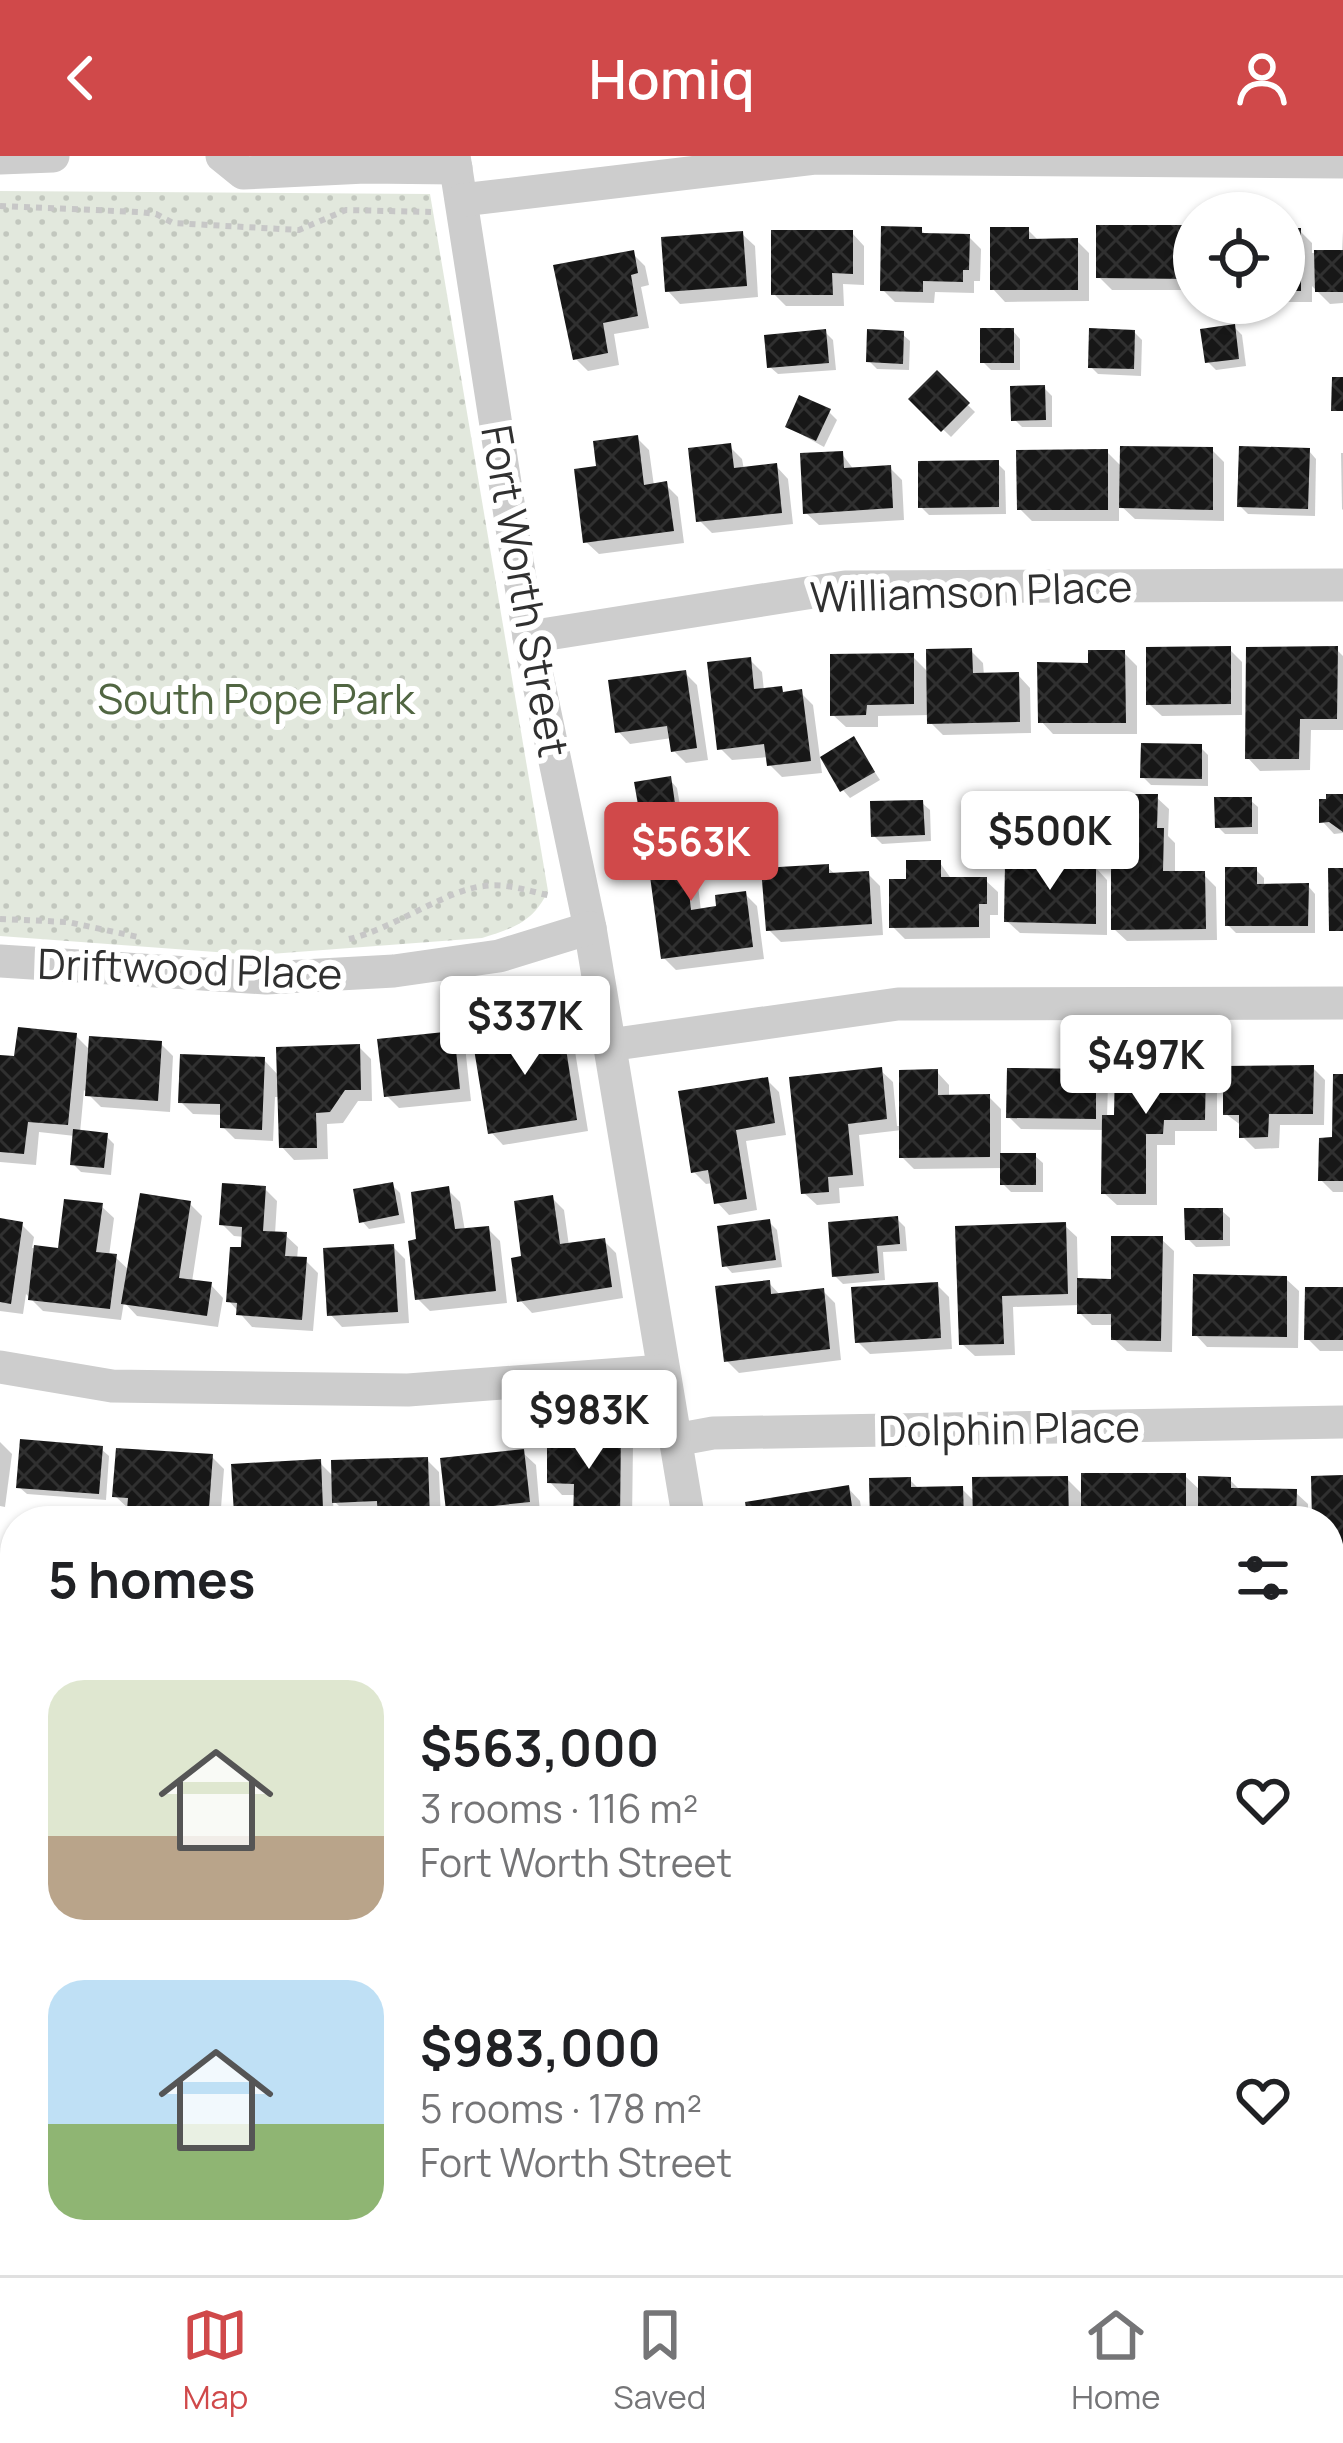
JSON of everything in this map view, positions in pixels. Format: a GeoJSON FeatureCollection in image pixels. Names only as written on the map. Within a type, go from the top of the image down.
{"type":"FeatureCollection","features":[{"type":"Feature","properties":{"kind":"street"},"geometry":{"type":"LineString","coordinates":[[0,158],[53,156]]}},
{"type":"Feature","properties":{"kind":"street"},"geometry":{"type":"LineString","coordinates":[[222,156],[244,173],[365,161],[459,184],[815,158],[1343,161]]}},
{"type":"Feature","properties":{"kind":"street","name":"Fort Worth Street"},"geometry":{"type":"LineString","coordinates":[[459,184],[530,638],[587,915],[686,1506]]}},
{"type":"Feature","properties":{"kind":"street","name":"Williamson Place"},"geometry":{"type":"LineString","coordinates":[[530,638],[844,587],[1343,585]]}},
{"type":"Feature","properties":{"kind":"street","name":"Driftwood Place"},"geometry":{"type":"LineString","coordinates":[[0,962],[266,978],[394,971],[499,956],[587,915]]}},
{"type":"Feature","properties":{"kind":"street"},"geometry":{"type":"LineString","coordinates":[[609,1045],[898,1004],[1343,1004]]}},
{"type":"Feature","properties":{"kind":"street"},"geometry":{"type":"LineString","coordinates":[[0,1367],[112,1386],[408,1390],[663,1371]]}},
{"type":"Feature","properties":{"kind":"street","name":"Dolphin Place"},"geometry":{"type":"LineString","coordinates":[[675,1440],[713,1433],[1343,1422]]}},
{"type":"Feature","properties":{"kind":"path"},"geometry":{"type":"LineString","coordinates":[[0,206],[140,212],[173,223],[299,230],[334,212],[459,184]]}},
{"type":"Feature","properties":{"kind":"path"},"geometry":{"type":"LineString","coordinates":[[328,941],[388,928],[478,886],[501,884],[587,915]]}},
{"type":"Feature","properties":{"kind":"path"},"geometry":{"type":"LineString","coordinates":[[0,919],[68,922],[141,938]]}},
{"type":"Feature","properties":{"kind":"green space","name":"South Pope Park"},"geometry":{"type":"Polygon","coordinates":[[[0,191],[430,194],[548,891],[521,922],[482,938],[257,955],[0,936],[0,191]]]}},
{"type":"Feature","properties":{"kind":"building"},"geometry":{"type":"Polygon","coordinates":[[[1096,225],[1173,225],[1173,279],[1096,278],[1096,225]]]}},
{"type":"Feature","properties":{"kind":"building"},"geometry":{"type":"Polygon","coordinates":[[[881,226],[970,234],[969,270],[963,270],[963,282],[923,281],[923,292],[880,291],[881,226]]]}},
{"type":"Feature","properties":{"kind":"building"},"geometry":{"type":"Polygon","coordinates":[[[990,227],[1029,227],[1029,239],[1078,238],[1078,290],[990,290],[990,227]]]}},
{"type":"Feature","properties":{"kind":"building"},"geometry":{"type":"Polygon","coordinates":[[[771,230],[853,230],[853,274],[832,273],[833,295],[771,295],[771,230]]]}},
{"type":"Feature","properties":{"kind":"building"},"geometry":{"type":"Polygon","coordinates":[[[743,231],[747,286],[665,292],[661,237],[743,231]]]}},
{"type":"Feature","properties":{"kind":"building"},"geometry":{"type":"Polygon","coordinates":[[[634,250],[638,273],[631,275],[638,316],[603,323],[608,353],[573,360],[553,265],[634,250]]]}},
{"type":"Feature","properties":{"kind":"building"},"geometry":{"type":"Polygon","coordinates":[[[1314,250],[1343,250],[1343,292],[1315,292],[1314,250]]]}},
{"type":"Feature","properties":{"kind":"building"},"geometry":{"type":"Polygon","coordinates":[[[1235,324],[1239,359],[1205,363],[1200,329],[1235,324]]]}},
{"type":"Feature","properties":{"kind":"building"},"geometry":{"type":"Polygon","coordinates":[[[980,328],[1014,328],[1014,363],[980,363],[980,328]]]}},
{"type":"Feature","properties":{"kind":"building"},"geometry":{"type":"Polygon","coordinates":[[[1089,328],[1135,330],[1134,369],[1088,368],[1089,328]]]}},
{"type":"Feature","properties":{"kind":"building"},"geometry":{"type":"Polygon","coordinates":[[[826,329],[829,363],[767,368],[764,335],[826,329]]]}},
{"type":"Feature","properties":{"kind":"building"},"geometry":{"type":"Polygon","coordinates":[[[867,329],[904,331],[903,364],[866,362],[867,329]]]}},
{"type":"Feature","properties":{"kind":"building"},"geometry":{"type":"Polygon","coordinates":[[[937,370],[970,403],[941,432],[908,399],[937,370]]]}},
{"type":"Feature","properties":{"kind":"building"},"geometry":{"type":"Polygon","coordinates":[[[1332,377],[1343,377],[1343,411],[1331,411],[1332,377]]]}},
{"type":"Feature","properties":{"kind":"building"},"geometry":{"type":"Polygon","coordinates":[[[1045,385],[1046,420],[1011,421],[1010,386],[1045,385]]]}},
{"type":"Feature","properties":{"kind":"building"},"geometry":{"type":"Polygon","coordinates":[[[799,395],[831,409],[816,441],[785,427],[799,395]]]}},
{"type":"Feature","properties":{"kind":"building"},"geometry":{"type":"Polygon","coordinates":[[[638,435],[644,485],[667,481],[674,531],[583,543],[574,469],[596,466],[593,441],[638,435]]]}},
{"type":"Feature","properties":{"kind":"building"},"geometry":{"type":"Polygon","coordinates":[[[731,443],[734,468],[777,463],[782,513],[696,522],[688,448],[731,443]]]}},
{"type":"Feature","properties":{"kind":"building"},"geometry":{"type":"Polygon","coordinates":[[[1120,446],[1213,447],[1213,510],[1119,508],[1120,446]]]}},
{"type":"Feature","properties":{"kind":"building"},"geometry":{"type":"Polygon","coordinates":[[[1239,446],[1310,448],[1308,509],[1237,507],[1239,446]]]}},
{"type":"Feature","properties":{"kind":"building"},"geometry":{"type":"Polygon","coordinates":[[[1108,449],[1108,510],[1017,510],[1016,450],[1108,449]]]}},
{"type":"Feature","properties":{"kind":"building"},"geometry":{"type":"Polygon","coordinates":[[[843,451],[844,468],[891,465],[893,508],[803,514],[800,453],[843,451]]]}},
{"type":"Feature","properties":{"kind":"building"},"geometry":{"type":"Polygon","coordinates":[[[999,460],[999,507],[918,508],[918,461],[999,460]]]}},
{"type":"Feature","properties":{"kind":"building"},"geometry":{"type":"Polygon","coordinates":[[[1231,646],[1231,704],[1146,705],[1146,647],[1231,646]]]}},
{"type":"Feature","properties":{"kind":"building"},"geometry":{"type":"Polygon","coordinates":[[[1338,646],[1337,719],[1300,719],[1299,759],[1245,759],[1246,647],[1338,646]]]}},
{"type":"Feature","properties":{"kind":"building"},"geometry":{"type":"Polygon","coordinates":[[[972,648],[973,673],[1019,672],[1020,722],[927,724],[926,649],[972,648]]]}},
{"type":"Feature","properties":{"kind":"building"},"geometry":{"type":"Polygon","coordinates":[[[1088,650],[1125,650],[1126,723],[1038,723],[1037,662],[1088,663],[1088,650]]]}},
{"type":"Feature","properties":{"kind":"building"},"geometry":{"type":"Polygon","coordinates":[[[914,653],[914,704],[867,705],[866,715],[830,716],[830,654],[914,653]]]}},
{"type":"Feature","properties":{"kind":"building"},"geometry":{"type":"Polygon","coordinates":[[[751,657],[754,689],[802,689],[811,761],[767,766],[764,744],[717,750],[707,662],[751,657]]]}},
{"type":"Feature","properties":{"kind":"building"},"geometry":{"type":"Polygon","coordinates":[[[686,670],[697,748],[671,752],[667,726],[615,733],[608,680],[686,670]]]}},
{"type":"Feature","properties":{"kind":"building"},"geometry":{"type":"Polygon","coordinates":[[[854,736],[875,772],[840,792],[820,757],[854,736]]]}},
{"type":"Feature","properties":{"kind":"building"},"geometry":{"type":"Polygon","coordinates":[[[1141,743],[1202,744],[1202,779],[1140,778],[1141,743]]]}},
{"type":"Feature","properties":{"kind":"building"},"geometry":{"type":"Polygon","coordinates":[[[671,776],[676,810],[640,816],[634,782],[671,776]]]}},
{"type":"Feature","properties":{"kind":"building"},"geometry":{"type":"Polygon","coordinates":[[[1052,792],[1053,826],[995,828],[993,794],[1052,792]]]}},
{"type":"Feature","properties":{"kind":"building"},"geometry":{"type":"Polygon","coordinates":[[[1106,794],[1158,794],[1157,828],[1164,828],[1163,871],[1205,871],[1206,929],[1111,930],[1111,861],[1134,861],[1135,830],[1106,831],[1106,794]]]}},
{"type":"Feature","properties":{"kind":"building"},"geometry":{"type":"Polygon","coordinates":[[[1326,794],[1343,794],[1343,832],[1329,822],[1319,823],[1319,799],[1326,799],[1326,794]]]}},
{"type":"Feature","properties":{"kind":"building"},"geometry":{"type":"Polygon","coordinates":[[[1214,797],[1252,797],[1252,827],[1215,828],[1214,797]]]}},
{"type":"Feature","properties":{"kind":"building"},"geometry":{"type":"Polygon","coordinates":[[[923,800],[925,835],[871,837],[870,801],[923,800]]]}},
{"type":"Feature","properties":{"kind":"building"},"geometry":{"type":"Polygon","coordinates":[[[682,826],[691,910],[716,906],[715,895],[746,891],[753,947],[661,959],[644,831],[682,826]]]}},
{"type":"Feature","properties":{"kind":"building"},"geometry":{"type":"Polygon","coordinates":[[[906,860],[941,860],[941,877],[987,877],[987,904],[979,904],[979,927],[889,928],[889,879],[906,879],[906,860]]]}},
{"type":"Feature","properties":{"kind":"building"},"geometry":{"type":"Polygon","coordinates":[[[1005,863],[1096,864],[1096,924],[1004,922],[1005,863]]]}},
{"type":"Feature","properties":{"kind":"building"},"geometry":{"type":"Polygon","coordinates":[[[829,864],[829,873],[869,871],[872,924],[766,931],[761,868],[829,864]]]}},
{"type":"Feature","properties":{"kind":"building"},"geometry":{"type":"Polygon","coordinates":[[[1225,867],[1257,867],[1257,884],[1309,883],[1308,926],[1225,926],[1225,867]]]}},
{"type":"Feature","properties":{"kind":"building"},"geometry":{"type":"Polygon","coordinates":[[[1328,868],[1343,868],[1343,931],[1329,931],[1328,868]]]}},
{"type":"Feature","properties":{"kind":"building"},"geometry":{"type":"Polygon","coordinates":[[[562,1023],[577,1120],[488,1134],[472,1037],[562,1023]]]}},
{"type":"Feature","properties":{"kind":"building"},"geometry":{"type":"Polygon","coordinates":[[[18,1027],[77,1033],[68,1125],[28,1122],[24,1154],[0,1152],[0,1055],[14,1056],[18,1027]]]}},
{"type":"Feature","properties":{"kind":"building"},"geometry":{"type":"Polygon","coordinates":[[[454,1031],[460,1089],[384,1097],[377,1039],[454,1031]]]}},
{"type":"Feature","properties":{"kind":"building"},"geometry":{"type":"Polygon","coordinates":[[[89,1036],[162,1041],[158,1101],[85,1096],[89,1036]]]}},
{"type":"Feature","properties":{"kind":"building"},"geometry":{"type":"Polygon","coordinates":[[[360,1044],[361,1090],[345,1090],[330,1112],[316,1113],[317,1148],[279,1148],[276,1047],[360,1044]]]}},
{"type":"Feature","properties":{"kind":"building"},"geometry":{"type":"Polygon","coordinates":[[[180,1054],[265,1057],[262,1130],[220,1128],[220,1104],[178,1103],[180,1054]]]}},
{"type":"Feature","properties":{"kind":"building"},"geometry":{"type":"Polygon","coordinates":[[[1115,1063],[1206,1063],[1205,1120],[1164,1120],[1163,1134],[1146,1134],[1146,1194],[1101,1194],[1102,1115],[1114,1115],[1115,1063]]]}},
{"type":"Feature","properties":{"kind":"building"},"geometry":{"type":"Polygon","coordinates":[[[1314,1065],[1313,1114],[1269,1114],[1268,1137],[1239,1138],[1239,1115],[1223,1115],[1223,1066],[1314,1065]]]}},
{"type":"Feature","properties":{"kind":"building"},"geometry":{"type":"Polygon","coordinates":[[[882,1067],[887,1119],[848,1124],[853,1175],[828,1177],[829,1192],[801,1194],[789,1077],[882,1067]]]}},
{"type":"Feature","properties":{"kind":"building"},"geometry":{"type":"Polygon","coordinates":[[[1007,1068],[1096,1069],[1096,1119],[1006,1118],[1007,1068]]]}},
{"type":"Feature","properties":{"kind":"building"},"geometry":{"type":"Polygon","coordinates":[[[938,1069],[938,1095],[990,1094],[990,1157],[899,1158],[899,1070],[938,1069]]]}},
{"type":"Feature","properties":{"kind":"building"},"geometry":{"type":"Polygon","coordinates":[[[1333,1074],[1343,1074],[1343,1181],[1318,1181],[1319,1138],[1332,1137],[1333,1074]]]}},
{"type":"Feature","properties":{"kind":"building"},"geometry":{"type":"Polygon","coordinates":[[[768,1077],[775,1123],[736,1130],[747,1199],[714,1204],[708,1170],[691,1173],[678,1091],[768,1077]]]}},
{"type":"Feature","properties":{"kind":"building"},"geometry":{"type":"Polygon","coordinates":[[[73,1129],[108,1133],[104,1168],[70,1165],[73,1129]]]}},
{"type":"Feature","properties":{"kind":"building"},"geometry":{"type":"Polygon","coordinates":[[[1000,1153],[1036,1153],[1036,1185],[1000,1185],[1000,1153]]]}},
{"type":"Feature","properties":{"kind":"building"},"geometry":{"type":"Polygon","coordinates":[[[393,1182],[399,1215],[359,1223],[353,1189],[393,1182]]]}},
{"type":"Feature","properties":{"kind":"building"},"geometry":{"type":"Polygon","coordinates":[[[222,1183],[266,1186],[263,1231],[287,1232],[285,1256],[307,1257],[302,1320],[236,1315],[237,1303],[226,1302],[230,1247],[241,1247],[242,1227],[219,1225],[222,1183]]]}},
{"type":"Feature","properties":{"kind":"building"},"geometry":{"type":"Polygon","coordinates":[[[449,1186],[455,1229],[489,1226],[496,1291],[415,1300],[408,1241],[416,1239],[411,1192],[449,1186]]]}},
{"type":"Feature","properties":{"kind":"building"},"geometry":{"type":"Polygon","coordinates":[[[140,1193],[191,1201],[179,1278],[212,1282],[207,1316],[121,1304],[140,1193]]]}},
{"type":"Feature","properties":{"kind":"building"},"geometry":{"type":"Polygon","coordinates":[[[553,1195],[560,1244],[605,1238],[612,1287],[517,1302],[511,1258],[521,1256],[514,1201],[553,1195]]]}},
{"type":"Feature","properties":{"kind":"building"},"geometry":{"type":"Polygon","coordinates":[[[64,1199],[103,1203],[96,1252],[117,1254],[110,1309],[28,1300],[34,1245],[58,1248],[64,1199]]]}},
{"type":"Feature","properties":{"kind":"building"},"geometry":{"type":"Polygon","coordinates":[[[1184,1208],[1223,1208],[1223,1240],[1185,1240],[1184,1208]]]}},
{"type":"Feature","properties":{"kind":"building"},"geometry":{"type":"Polygon","coordinates":[[[898,1216],[900,1244],[877,1246],[879,1273],[832,1277],[828,1222],[898,1216]]]}},
{"type":"Feature","properties":{"kind":"building"},"geometry":{"type":"Polygon","coordinates":[[[0,1218],[23,1222],[11,1304],[0,1302],[0,1218]]]}},
{"type":"Feature","properties":{"kind":"building"},"geometry":{"type":"Polygon","coordinates":[[[770,1219],[776,1260],[722,1267],[717,1226],[770,1219]]]}},
{"type":"Feature","properties":{"kind":"building"},"geometry":{"type":"Polygon","coordinates":[[[1066,1222],[1068,1294],[1002,1296],[1004,1344],[959,1345],[955,1226],[1066,1222]]]}},
{"type":"Feature","properties":{"kind":"building"},"geometry":{"type":"Polygon","coordinates":[[[1111,1236],[1163,1236],[1161,1341],[1111,1340],[1111,1314],[1077,1314],[1077,1278],[1111,1279],[1111,1236]]]}},
{"type":"Feature","properties":{"kind":"building"},"geometry":{"type":"Polygon","coordinates":[[[394,1244],[398,1312],[327,1316],[323,1248],[394,1244]]]}},
{"type":"Feature","properties":{"kind":"building"},"geometry":{"type":"Polygon","coordinates":[[[1193,1274],[1287,1276],[1287,1337],[1192,1336],[1193,1274]]]}},
{"type":"Feature","properties":{"kind":"building"},"geometry":{"type":"Polygon","coordinates":[[[770,1280],[771,1294],[824,1288],[830,1349],[724,1362],[715,1286],[770,1280]]]}},
{"type":"Feature","properties":{"kind":"building"},"geometry":{"type":"Polygon","coordinates":[[[938,1282],[941,1338],[855,1343],[851,1287],[938,1282]]]}},
{"type":"Feature","properties":{"kind":"building"},"geometry":{"type":"Polygon","coordinates":[[[1305,1287],[1343,1287],[1343,1340],[1304,1340],[1305,1287]]]}},
{"type":"Feature","properties":{"kind":"building"},"geometry":{"type":"Polygon","coordinates":[[[578,1428],[621,1428],[620,1506],[573,1506],[574,1484],[547,1483],[547,1439],[578,1439],[578,1428]]]}},
{"type":"Feature","properties":{"kind":"building"},"geometry":{"type":"Polygon","coordinates":[[[20,1439],[103,1446],[99,1494],[16,1488],[20,1439]]]}},
{"type":"Feature","properties":{"kind":"building"},"geometry":{"type":"Polygon","coordinates":[[[116,1448],[213,1454],[209,1506],[127,1506],[128,1498],[112,1497],[116,1448]]]}},
{"type":"Feature","properties":{"kind":"building"},"geometry":{"type":"Polygon","coordinates":[[[524,1449],[530,1502],[445,1506],[440,1458],[524,1449]]]}},
{"type":"Feature","properties":{"kind":"building"},"geometry":{"type":"Polygon","coordinates":[[[428,1457],[430,1506],[332,1503],[331,1460],[428,1457]]]}},
{"type":"Feature","properties":{"kind":"building"},"geometry":{"type":"Polygon","coordinates":[[[321,1459],[323,1506],[234,1506],[231,1464],[321,1459]]]}},
{"type":"Feature","properties":{"kind":"building"},"geometry":{"type":"Polygon","coordinates":[[[1081,1473],[1186,1473],[1186,1506],[1081,1506],[1081,1473]]]}},
{"type":"Feature","properties":{"kind":"building"},"geometry":{"type":"Polygon","coordinates":[[[1343,1475],[1343,1506],[1312,1506],[1311,1476],[1343,1475]]]}},
{"type":"Feature","properties":{"kind":"building"},"geometry":{"type":"Polygon","coordinates":[[[1068,1476],[1069,1506],[973,1506],[972,1477],[1068,1476]]]}},
{"type":"Feature","properties":{"kind":"building"},"geometry":{"type":"Polygon","coordinates":[[[1198,1476],[1231,1477],[1231,1488],[1297,1489],[1296,1506],[1198,1506],[1198,1476]]]}},
{"type":"Feature","properties":{"kind":"building"},"geometry":{"type":"Polygon","coordinates":[[[911,1477],[911,1487],[963,1486],[964,1506],[870,1506],[869,1478],[911,1477]]]}},
{"type":"Feature","properties":{"kind":"building"},"geometry":{"type":"Polygon","coordinates":[[[849,1485],[852,1506],[746,1506],[745,1502],[849,1485]]]}}]}
